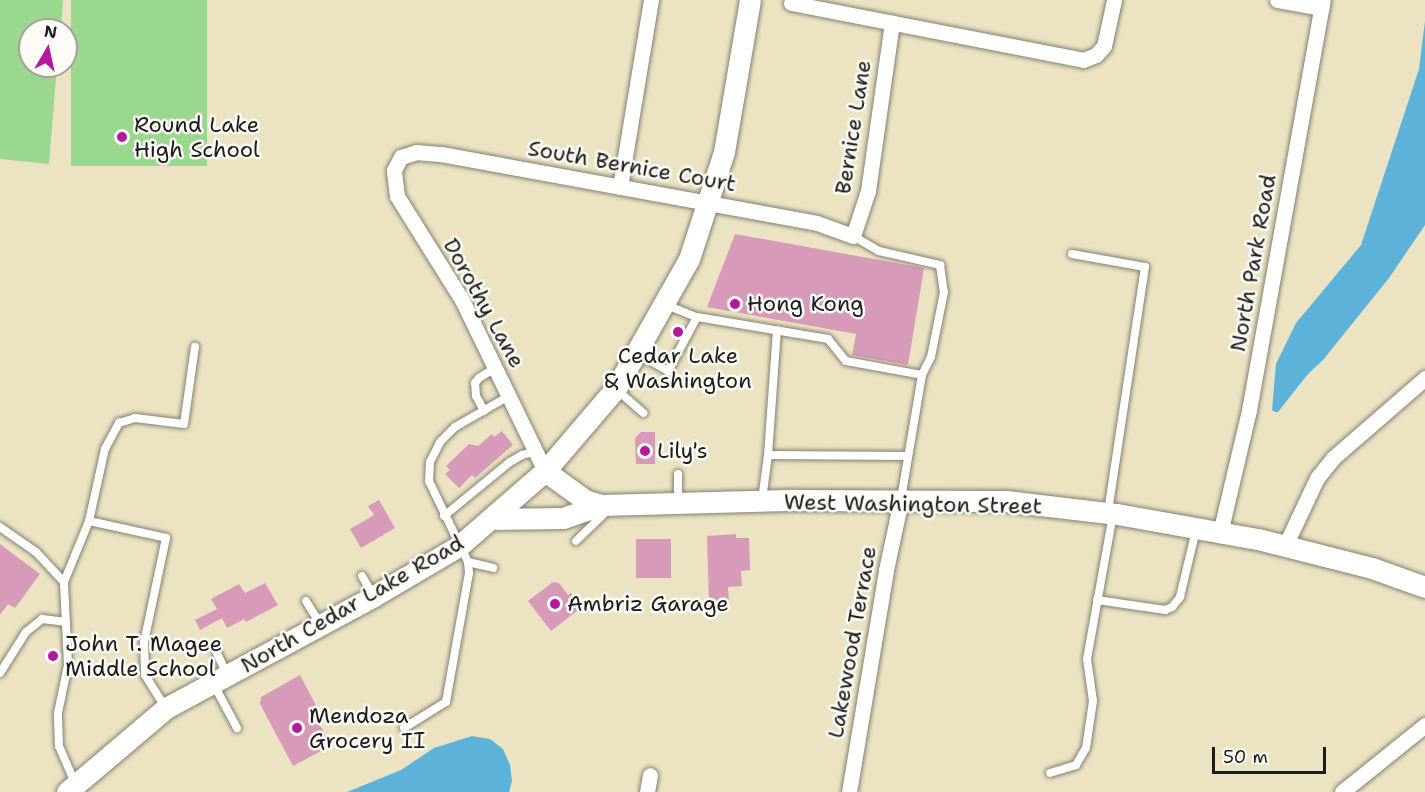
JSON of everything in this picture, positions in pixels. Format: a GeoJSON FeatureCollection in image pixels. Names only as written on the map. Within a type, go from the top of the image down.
{"type":"FeatureCollection","features":[{"type":"Feature","properties":{"kind":"main road","name":"North Cedar Lake Road"},"geometry":{"type":"LineString","coordinates":[[71,788],[166,708],[374,596],[463,554],[490,519],[545,471],[616,388],[689,259],[724,152],[750,0]]}},
{"type":"Feature","properties":{"kind":"main road","name":"West Washington Street"},"geometry":{"type":"LineString","coordinates":[[545,471],[585,500],[607,505],[762,501],[1006,501],[1111,513],[1285,546],[1372,568],[1425,587]]}},
{"type":"Feature","properties":{"kind":"main road"},"geometry":{"type":"LineString","coordinates":[[490,519],[563,518],[607,505]]}},
{"type":"Feature","properties":{"kind":"street"},"geometry":{"type":"LineString","coordinates":[[620,187],[651,0]]}},
{"type":"Feature","properties":{"kind":"street"},"geometry":{"type":"LineString","coordinates":[[791,3],[1083,60],[1096,55],[1104,46],[1114,0]]}},
{"type":"Feature","properties":{"kind":"street"},"geometry":{"type":"LineString","coordinates":[[1277,0],[1322,4]]}},
{"type":"Feature","properties":{"kind":"street","name":"North Park Road"},"geometry":{"type":"LineString","coordinates":[[1220,532],[1249,410],[1322,4]]}},
{"type":"Feature","properties":{"kind":"street","name":"Bernice Lane"},"geometry":{"type":"LineString","coordinates":[[853,236],[868,191],[892,23]]}},
{"type":"Feature","properties":{"kind":"street","name":"South Bernice Court"},"geometry":{"type":"LineString","coordinates":[[401,157],[416,152],[441,154],[817,223],[853,236]]}},
{"type":"Feature","properties":{"kind":"street","name":"Dorothy Lane"},"geometry":{"type":"LineString","coordinates":[[401,157],[394,170],[397,196],[462,300],[545,471]]}},
{"type":"Feature","properties":{"kind":"street"},"geometry":{"type":"LineString","coordinates":[[1285,546],[1317,478],[1333,458],[1425,378]]}},
{"type":"Feature","properties":{"kind":"street","name":"Lakewood Terrace"},"geometry":{"type":"LineString","coordinates":[[849,792],[886,570],[901,500]]}},
{"type":"Feature","properties":{"kind":"street"},"geometry":{"type":"LineString","coordinates":[[1342,792],[1425,725]]}},
{"type":"Feature","properties":{"kind":"street"},"geometry":{"type":"LineString","coordinates":[[647,792],[650,775]]}},
{"type":"Feature","properties":{"kind":"lane"},"geometry":{"type":"LineString","coordinates":[[853,236],[879,251],[940,265],[944,292],[932,357],[922,375],[901,500]]}},
{"type":"Feature","properties":{"kind":"lane"},"geometry":{"type":"LineString","coordinates":[[1050,773],[1077,765],[1086,748],[1093,701],[1087,659],[1111,513],[1145,267],[1072,254]]}},
{"type":"Feature","properties":{"kind":"lane"},"geometry":{"type":"LineString","coordinates":[[664,304],[697,317],[828,339],[846,361],[922,375]]}},
{"type":"Feature","properties":{"kind":"lane"},"geometry":{"type":"LineString","coordinates":[[636,353],[668,371],[697,317]]}},
{"type":"Feature","properties":{"kind":"lane"},"geometry":{"type":"LineString","coordinates":[[762,501],[768,455],[777,330]]}},
{"type":"Feature","properties":{"kind":"lane"},"geometry":{"type":"LineString","coordinates":[[71,788],[59,746],[58,713],[68,665],[64,582],[89,521],[105,449],[119,423],[135,418],[184,424],[195,347]]}},
{"type":"Feature","properties":{"kind":"lane"},"geometry":{"type":"LineString","coordinates":[[484,411],[476,396],[475,383],[495,368]]}},
{"type":"Feature","properties":{"kind":"lane"},"geometry":{"type":"LineString","coordinates":[[616,388],[643,413]]}},
{"type":"Feature","properties":{"kind":"lane"},"geometry":{"type":"LineString","coordinates":[[404,728],[446,702],[466,601],[463,554],[429,481],[430,462],[440,442],[455,427],[509,396]]}},
{"type":"Feature","properties":{"kind":"lane"},"geometry":{"type":"LineString","coordinates":[[444,516],[516,458],[536,451]]}},
{"type":"Feature","properties":{"kind":"lane"},"geometry":{"type":"LineString","coordinates":[[768,455],[908,456]]}},
{"type":"Feature","properties":{"kind":"lane"},"geometry":{"type":"LineString","coordinates":[[678,474],[678,503]]}},
{"type":"Feature","properties":{"kind":"lane"},"geometry":{"type":"LineString","coordinates":[[576,541],[607,505]]}},
{"type":"Feature","properties":{"kind":"lane"},"geometry":{"type":"LineString","coordinates":[[89,521],[166,538],[144,642],[145,675],[166,708]]}},
{"type":"Feature","properties":{"kind":"lane"},"geometry":{"type":"LineString","coordinates":[[0,527],[36,552],[64,582]]}},
{"type":"Feature","properties":{"kind":"lane"},"geometry":{"type":"LineString","coordinates":[[1097,600],[1165,610],[1172,607],[1180,597],[1196,528]]}},
{"type":"Feature","properties":{"kind":"lane"},"geometry":{"type":"LineString","coordinates":[[463,554],[493,568]]}},
{"type":"Feature","properties":{"kind":"lane"},"geometry":{"type":"LineString","coordinates":[[362,576],[374,596]]}},
{"type":"Feature","properties":{"kind":"lane"},"geometry":{"type":"LineString","coordinates":[[306,601],[321,625]]}},
{"type":"Feature","properties":{"kind":"lane"},"geometry":{"type":"LineString","coordinates":[[0,673],[26,632],[42,619],[65,622]]}},
{"type":"Feature","properties":{"kind":"lane"},"geometry":{"type":"LineString","coordinates":[[216,651],[220,680],[237,728]]}},
{"type":"Feature","properties":{"kind":"green space"},"geometry":{"type":"Polygon","coordinates":[[[0,0],[63,0],[62,18],[18,18],[18,78],[56,78],[49,164],[0,159],[0,0]]]}},
{"type":"Feature","properties":{"kind":"green space"},"geometry":{"type":"Polygon","coordinates":[[[71,0],[207,0],[207,166],[71,166],[71,78],[78,78],[78,18],[71,18],[71,0]]]}},
{"type":"Feature","properties":{"kind":"water"},"geometry":{"type":"Polygon","coordinates":[[[1425,21],[1425,225],[1389,278],[1323,360],[1308,374],[1278,412],[1275,412],[1272,410],[1276,364],[1296,323],[1361,245],[1419,69],[1425,21]]]}},
{"type":"Feature","properties":{"kind":"water"},"geometry":{"type":"Polygon","coordinates":[[[472,736],[490,739],[503,749],[510,765],[512,781],[509,792],[347,792],[401,770],[434,748],[472,736]]]}},
{"type":"Feature","properties":{"kind":"building"},"geometry":{"type":"Polygon","coordinates":[[[735,234],[924,268],[908,365],[852,355],[856,334],[707,307],[735,234]]]}},
{"type":"Feature","properties":{"kind":"building"},"geometry":{"type":"Polygon","coordinates":[[[502,431],[513,445],[475,478],[472,475],[459,488],[445,474],[450,470],[446,466],[469,444],[478,446],[492,434],[494,437],[502,431]]]}},
{"type":"Feature","properties":{"kind":"building","name":"Lily's"},"geometry":{"type":"Polygon","coordinates":[[[641,432],[655,432],[655,464],[636,464],[635,438],[641,432]]]}},
{"type":"Feature","properties":{"kind":"building"},"geometry":{"type":"Polygon","coordinates":[[[379,500],[395,528],[361,548],[350,529],[374,515],[368,506],[379,500]]]}},
{"type":"Feature","properties":{"kind":"building"},"geometry":{"type":"Polygon","coordinates":[[[736,534],[736,538],[749,538],[750,570],[741,571],[742,586],[728,587],[729,603],[709,604],[707,536],[736,534]]]}},
{"type":"Feature","properties":{"kind":"building"},"geometry":{"type":"Polygon","coordinates":[[[636,539],[671,539],[671,578],[636,578],[636,539]]]}},
{"type":"Feature","properties":{"kind":"building"},"geometry":{"type":"Polygon","coordinates":[[[0,544],[40,574],[15,608],[8,604],[0,615],[0,544]]]}},
{"type":"Feature","properties":{"kind":"building","name":"Ambriz Garage"},"geometry":{"type":"Polygon","coordinates":[[[553,582],[559,583],[568,595],[571,593],[582,607],[551,631],[528,601],[553,582]]]}},
{"type":"Feature","properties":{"kind":"building"},"geometry":{"type":"Polygon","coordinates":[[[265,583],[278,605],[246,622],[244,619],[227,628],[222,618],[200,630],[195,620],[217,609],[211,599],[239,584],[245,593],[265,583]]]}},
{"type":"Feature","properties":{"kind":"building","name":"Mendoza Grocery II"},"geometry":{"type":"Polygon","coordinates":[[[300,675],[320,713],[315,716],[328,740],[318,745],[321,751],[293,766],[260,704],[261,697],[300,675]]]}},
{"type":"Feature","properties":{"kind":"place","name":"Round Lake High School"},"geometry":{"type":"Point","coordinates":[122,137]}},
{"type":"Feature","properties":{"kind":"place","name":"Hong Kong"},"geometry":{"type":"Point","coordinates":[735,304]}},
{"type":"Feature","properties":{"kind":"place","name":"Cedar Lake & Washington"},"geometry":{"type":"Point","coordinates":[678,332]}},
{"type":"Feature","properties":{"kind":"place","name":"Lily's"},"geometry":{"type":"Point","coordinates":[645,451]}},
{"type":"Feature","properties":{"kind":"place","name":"Ambriz Garage"},"geometry":{"type":"Point","coordinates":[555,604]}},
{"type":"Feature","properties":{"kind":"place","name":"John T. Magee Middle School"},"geometry":{"type":"Point","coordinates":[53,656]}},
{"type":"Feature","properties":{"kind":"place","name":"Mendoza Grocery II"},"geometry":{"type":"Point","coordinates":[297,728]}}]}
